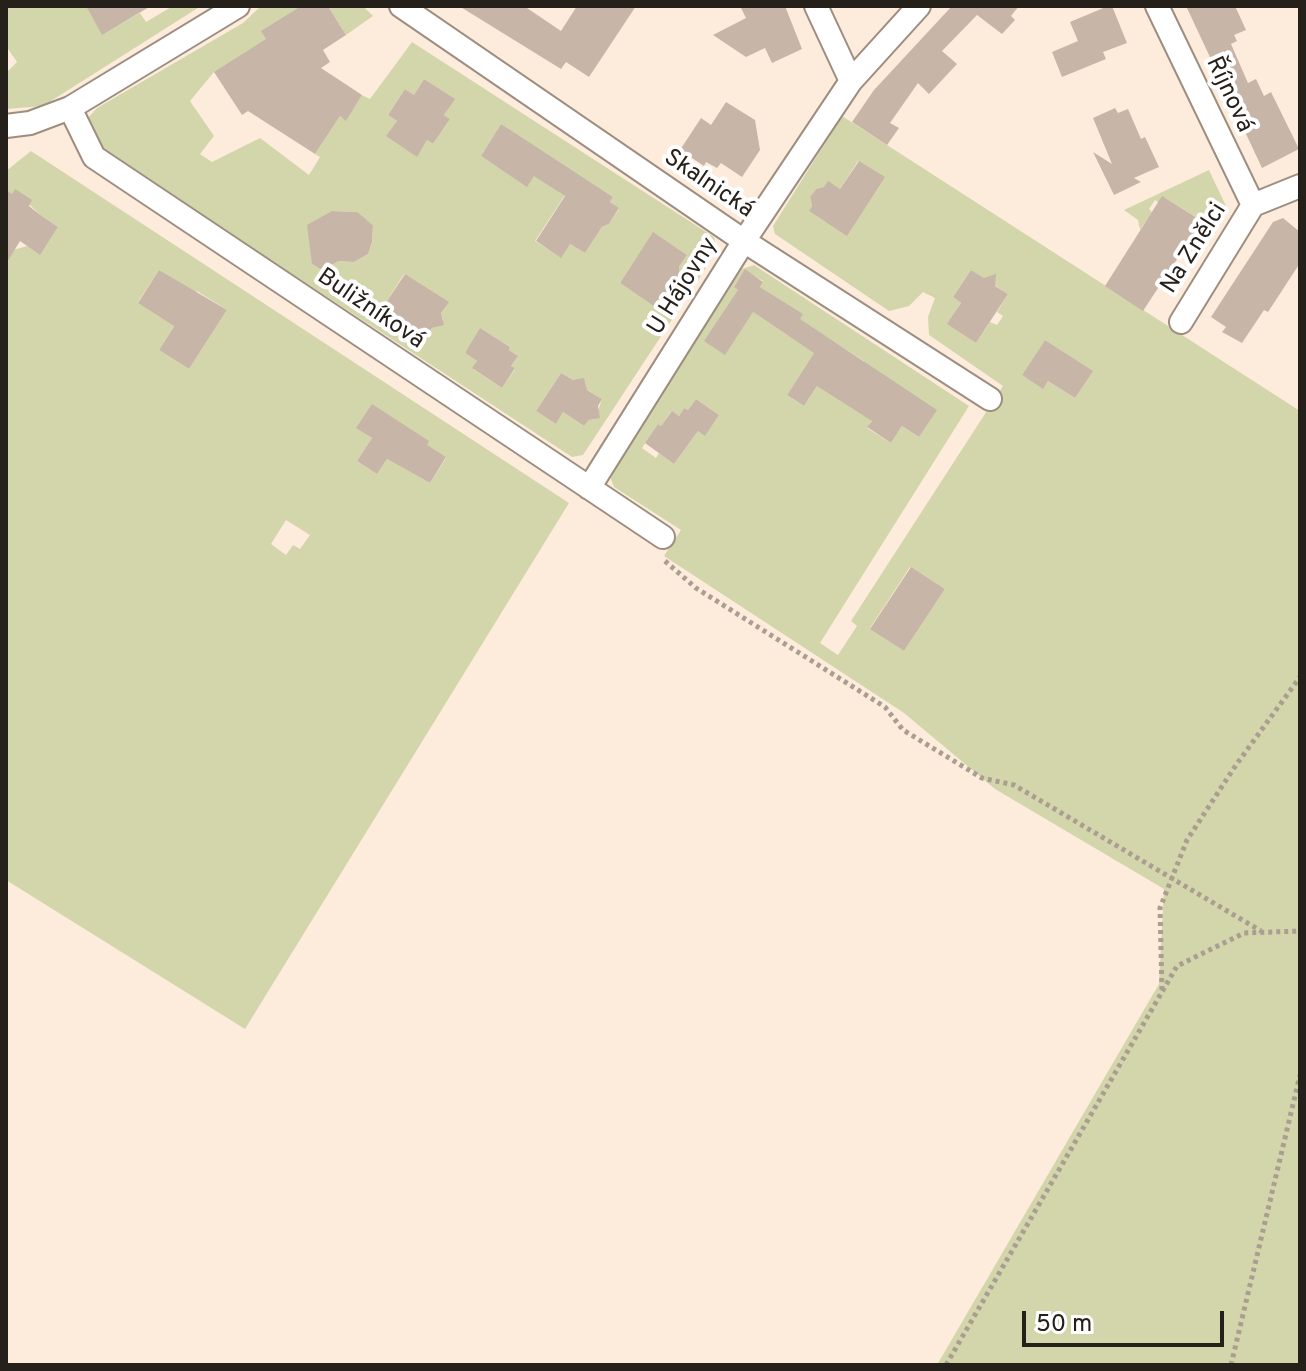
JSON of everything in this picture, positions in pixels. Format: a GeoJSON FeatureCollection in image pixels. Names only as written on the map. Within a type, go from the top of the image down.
{"type":"FeatureCollection","features":[{"type":"Feature","properties":{"kind":"street"},"geometry":{"type":"LineString","coordinates":[[6,126],[30,123],[70,108],[238,6]]}},
{"type":"Feature","properties":{"kind":"street","name":"Skalnická"},"geometry":{"type":"LineString","coordinates":[[401,6],[744,241],[990,399]]}},
{"type":"Feature","properties":{"kind":"street"},"geometry":{"type":"LineString","coordinates":[[816,6],[851,81]]}},
{"type":"Feature","properties":{"kind":"street","name":"U Hájovny"},"geometry":{"type":"LineString","coordinates":[[589,488],[744,241],[851,81],[919,6]]}},
{"type":"Feature","properties":{"kind":"street","name":"Říjnová"},"geometry":{"type":"LineString","coordinates":[[1157,6],[1253,205]]}},
{"type":"Feature","properties":{"kind":"street","name":"Buližníková"},"geometry":{"type":"LineString","coordinates":[[70,108],[94,157],[663,537]]}},
{"type":"Feature","properties":{"kind":"street","name":"Na Znělci"},"geometry":{"type":"LineString","coordinates":[[1181,322],[1253,205],[1300,186]]}},
{"type":"Feature","properties":{"kind":"path"},"geometry":{"type":"LineString","coordinates":[[663,537],[663,559],[696,588],[885,707],[903,730],[982,778],[1014,785],[1261,931]]}},
{"type":"Feature","properties":{"kind":"path"},"geometry":{"type":"LineString","coordinates":[[1162,991],[1160,908],[1187,840],[1236,765],[1300,677]]}},
{"type":"Feature","properties":{"kind":"path"},"geometry":{"type":"LineString","coordinates":[[946,1365],[1177,966],[1244,933],[1300,931]]}},
{"type":"Feature","properties":{"kind":"path"},"geometry":{"type":"LineString","coordinates":[[1231,1365],[1300,1075]]}},
{"type":"Feature","properties":{"kind":"green space"},"geometry":{"type":"Polygon","coordinates":[[[6,6],[92,6],[88,9],[103,34],[140,13],[146,22],[173,6],[201,6],[43,106],[6,109],[6,73],[17,62],[6,46],[6,6]]]}},
{"type":"Feature","properties":{"kind":"green space"},"geometry":{"type":"Polygon","coordinates":[[[261,6],[301,6],[262,31],[286,70],[214,72],[190,101],[214,136],[200,154],[212,162],[260,138],[309,175],[320,157],[315,154],[340,116],[346,120],[362,95],[370,99],[412,42],[714,237],[717,251],[583,455],[572,457],[101,149],[88,118],[97,108],[243,23],[261,6]],[[424,79],[414,95],[405,89],[388,115],[397,121],[387,136],[417,156],[427,140],[433,144],[450,119],[444,115],[454,99],[424,79]],[[501,124],[481,156],[524,184],[501,124]],[[578,175],[535,241],[560,257],[570,244],[585,253],[602,227],[609,224],[619,209],[610,202],[613,197],[578,175]],[[335,211],[312,253],[312,264],[322,270],[339,261],[354,262],[368,254],[373,225],[359,219],[357,212],[335,211]],[[653,233],[620,283],[654,305],[665,288],[671,290],[680,283],[676,272],[687,255],[653,233]],[[404,274],[381,310],[425,338],[443,320],[441,313],[448,302],[404,274]],[[481,329],[465,353],[477,361],[473,369],[502,388],[515,369],[511,366],[518,356],[509,350],[510,347],[481,329]],[[561,373],[536,411],[556,424],[563,412],[584,426],[595,419],[602,399],[586,389],[581,379],[574,381],[561,373]]]}},
{"type":"Feature","properties":{"kind":"green space"},"geometry":{"type":"Polygon","coordinates":[[[328,6],[363,6],[373,16],[346,35],[328,6]]]}},
{"type":"Feature","properties":{"kind":"green space"},"geometry":{"type":"Polygon","coordinates":[[[842,116],[1300,411],[1300,1365],[937,1365],[1159,984],[1164,889],[995,789],[904,713],[664,556],[681,530],[614,487],[609,474],[742,269],[754,265],[969,406],[820,643],[838,655],[857,626],[851,621],[1003,386],[929,335],[928,317],[935,298],[923,292],[909,306],[889,311],[775,234],[773,226],[842,116]],[[858,161],[840,189],[816,189],[810,197],[812,206],[809,211],[847,235],[884,177],[858,161]],[[745,270],[734,287],[742,292],[753,312],[789,336],[802,314],[760,287],[763,281],[745,270]],[[971,270],[953,297],[961,303],[948,324],[976,343],[990,322],[997,325],[1003,316],[997,312],[1008,294],[971,270]],[[825,336],[787,395],[804,406],[817,386],[856,374],[864,361],[825,336]],[[1045,340],[1022,375],[1043,388],[1048,381],[1075,398],[1092,371],[1045,340]],[[696,399],[688,410],[684,408],[679,416],[671,412],[661,426],[658,424],[642,448],[656,458],[659,453],[674,464],[698,431],[705,435],[719,415],[696,399]],[[936,410],[874,417],[867,428],[891,443],[902,426],[919,437],[936,410]],[[910,567],[870,628],[904,651],[945,589],[910,567]]]}},
{"type":"Feature","properties":{"kind":"green space"},"geometry":{"type":"Polygon","coordinates":[[[31,151],[569,503],[245,1029],[6,880],[6,252],[27,246],[40,254],[58,227],[39,214],[15,190],[6,203],[6,171],[31,151]],[[159,270],[138,302],[160,317],[176,322],[159,350],[189,369],[227,310],[197,291],[195,294],[159,270]],[[357,428],[372,438],[357,461],[377,474],[387,459],[430,483],[446,458],[357,428]],[[286,520],[271,544],[286,555],[293,545],[300,549],[310,535],[286,520]]]}},
{"type":"Feature","properties":{"kind":"green space"},"geometry":{"type":"Polygon","coordinates":[[[1209,170],[1226,206],[1194,255],[1183,248],[1201,220],[1165,198],[1161,204],[1155,200],[1149,209],[1152,212],[1140,230],[1138,220],[1124,210],[1209,170]]]}},
{"type":"Feature","properties":{"kind":"building"},"geometry":{"type":"Polygon","coordinates":[[[86,6],[151,6],[102,35],[86,6]]]}},
{"type":"Feature","properties":{"kind":"building"},"geometry":{"type":"Polygon","coordinates":[[[301,6],[328,6],[346,35],[323,50],[330,62],[321,68],[362,95],[346,121],[340,116],[315,154],[248,111],[242,115],[214,72],[266,39],[261,31],[301,6]]]}},
{"type":"Feature","properties":{"kind":"building"},"geometry":{"type":"Polygon","coordinates":[[[459,6],[524,6],[561,31],[577,6],[636,6],[589,77],[566,62],[561,69],[459,6]]]}},
{"type":"Feature","properties":{"kind":"building"},"geometry":{"type":"Polygon","coordinates":[[[740,6],[785,6],[802,49],[772,63],[765,48],[746,57],[713,35],[746,18],[740,6]]]}},
{"type":"Feature","properties":{"kind":"building"},"geometry":{"type":"Polygon","coordinates":[[[952,6],[1019,6],[1011,16],[1015,20],[1002,34],[977,15],[942,51],[957,64],[929,94],[918,83],[890,123],[899,128],[887,145],[852,122],[874,90],[952,6]]]}},
{"type":"Feature","properties":{"kind":"building"},"geometry":{"type":"Polygon","coordinates":[[[1112,6],[1127,43],[1103,52],[1106,59],[1062,77],[1052,52],[1078,41],[1070,22],[1112,6]]]}},
{"type":"Feature","properties":{"kind":"building"},"geometry":{"type":"Polygon","coordinates":[[[1186,6],[1235,6],[1246,30],[1234,35],[1237,41],[1231,44],[1248,83],[1256,79],[1264,96],[1271,92],[1299,149],[1262,168],[1186,6]]]}},
{"type":"Feature","properties":{"kind":"building"},"geometry":{"type":"Polygon","coordinates":[[[424,79],[455,99],[444,115],[450,119],[433,144],[427,140],[417,157],[386,136],[397,121],[388,115],[405,89],[414,95],[424,79]]]}},
{"type":"Feature","properties":{"kind":"building"},"geometry":{"type":"Polygon","coordinates":[[[726,102],[755,120],[760,150],[742,177],[721,163],[717,168],[706,162],[704,166],[680,150],[701,118],[711,125],[726,102]]]}},
{"type":"Feature","properties":{"kind":"building"},"geometry":{"type":"Polygon","coordinates":[[[1115,108],[1118,113],[1128,109],[1141,139],[1145,137],[1159,167],[1134,178],[1141,182],[1114,195],[1093,152],[1112,164],[1093,118],[1115,108]]]}},
{"type":"Feature","properties":{"kind":"building"},"geometry":{"type":"Polygon","coordinates":[[[501,124],[613,197],[610,202],[619,208],[585,253],[570,244],[561,258],[536,241],[565,196],[534,176],[527,187],[481,156],[501,124]]]}},
{"type":"Feature","properties":{"kind":"building"},"geometry":{"type":"Polygon","coordinates":[[[859,161],[885,177],[847,236],[809,211],[812,206],[810,197],[828,181],[840,189],[859,161]]]}},
{"type":"Feature","properties":{"kind":"building"},"geometry":{"type":"Polygon","coordinates":[[[15,189],[32,200],[29,206],[58,227],[40,255],[20,241],[6,264],[6,190],[12,194],[15,189]]]}},
{"type":"Feature","properties":{"kind":"building"},"geometry":{"type":"Polygon","coordinates":[[[1162,196],[1202,221],[1143,311],[1105,286],[1162,196]]]}},
{"type":"Feature","properties":{"kind":"building"},"geometry":{"type":"Polygon","coordinates":[[[332,211],[357,212],[373,225],[372,242],[368,254],[354,262],[339,261],[322,270],[312,264],[307,225],[332,211]]]}},
{"type":"Feature","properties":{"kind":"building"},"geometry":{"type":"Polygon","coordinates":[[[1283,218],[1300,232],[1300,263],[1268,312],[1264,310],[1242,343],[1222,332],[1226,327],[1211,317],[1273,222],[1283,218]]]}},
{"type":"Feature","properties":{"kind":"building"},"geometry":{"type":"Polygon","coordinates":[[[653,232],[687,255],[679,267],[680,286],[661,294],[654,306],[620,283],[653,232]]]}},
{"type":"Feature","properties":{"kind":"building"},"geometry":{"type":"Polygon","coordinates":[[[745,269],[763,282],[760,287],[803,314],[800,319],[937,410],[919,437],[902,426],[891,443],[867,427],[872,421],[817,386],[804,406],[787,395],[814,353],[753,312],[725,355],[704,341],[738,290],[734,287],[745,269]]]}},
{"type":"Feature","properties":{"kind":"building"},"geometry":{"type":"Polygon","coordinates":[[[159,270],[227,310],[189,369],[159,350],[174,326],[138,303],[159,270]]]}},
{"type":"Feature","properties":{"kind":"building"},"geometry":{"type":"Polygon","coordinates":[[[971,270],[984,278],[996,274],[995,286],[1008,294],[976,343],[947,324],[961,303],[953,297],[971,270]]]}},
{"type":"Feature","properties":{"kind":"building"},"geometry":{"type":"Polygon","coordinates":[[[405,274],[449,302],[441,313],[444,325],[432,328],[425,338],[381,310],[405,274]]]}},
{"type":"Feature","properties":{"kind":"building"},"geometry":{"type":"Polygon","coordinates":[[[480,328],[510,347],[509,350],[518,356],[511,366],[515,368],[502,388],[472,368],[477,361],[465,353],[480,328]]]}},
{"type":"Feature","properties":{"kind":"building"},"geometry":{"type":"Polygon","coordinates":[[[1045,340],[1093,371],[1075,398],[1048,381],[1043,389],[1022,375],[1045,340]]]}},
{"type":"Feature","properties":{"kind":"building"},"geometry":{"type":"Polygon","coordinates":[[[561,373],[573,380],[584,378],[587,390],[602,399],[598,406],[600,418],[589,420],[584,426],[563,412],[556,424],[536,411],[561,373]]]}},
{"type":"Feature","properties":{"kind":"building"},"geometry":{"type":"Polygon","coordinates":[[[696,399],[719,415],[705,436],[698,431],[674,464],[645,443],[672,411],[679,416],[696,399]]]}},
{"type":"Feature","properties":{"kind":"building"},"geometry":{"type":"Polygon","coordinates":[[[372,404],[429,441],[427,445],[446,457],[430,483],[387,459],[377,474],[357,461],[372,438],[356,428],[372,404]]]}},
{"type":"Feature","properties":{"kind":"building"},"geometry":{"type":"Polygon","coordinates":[[[911,567],[945,589],[904,651],[870,629],[911,567]]]}}]}
